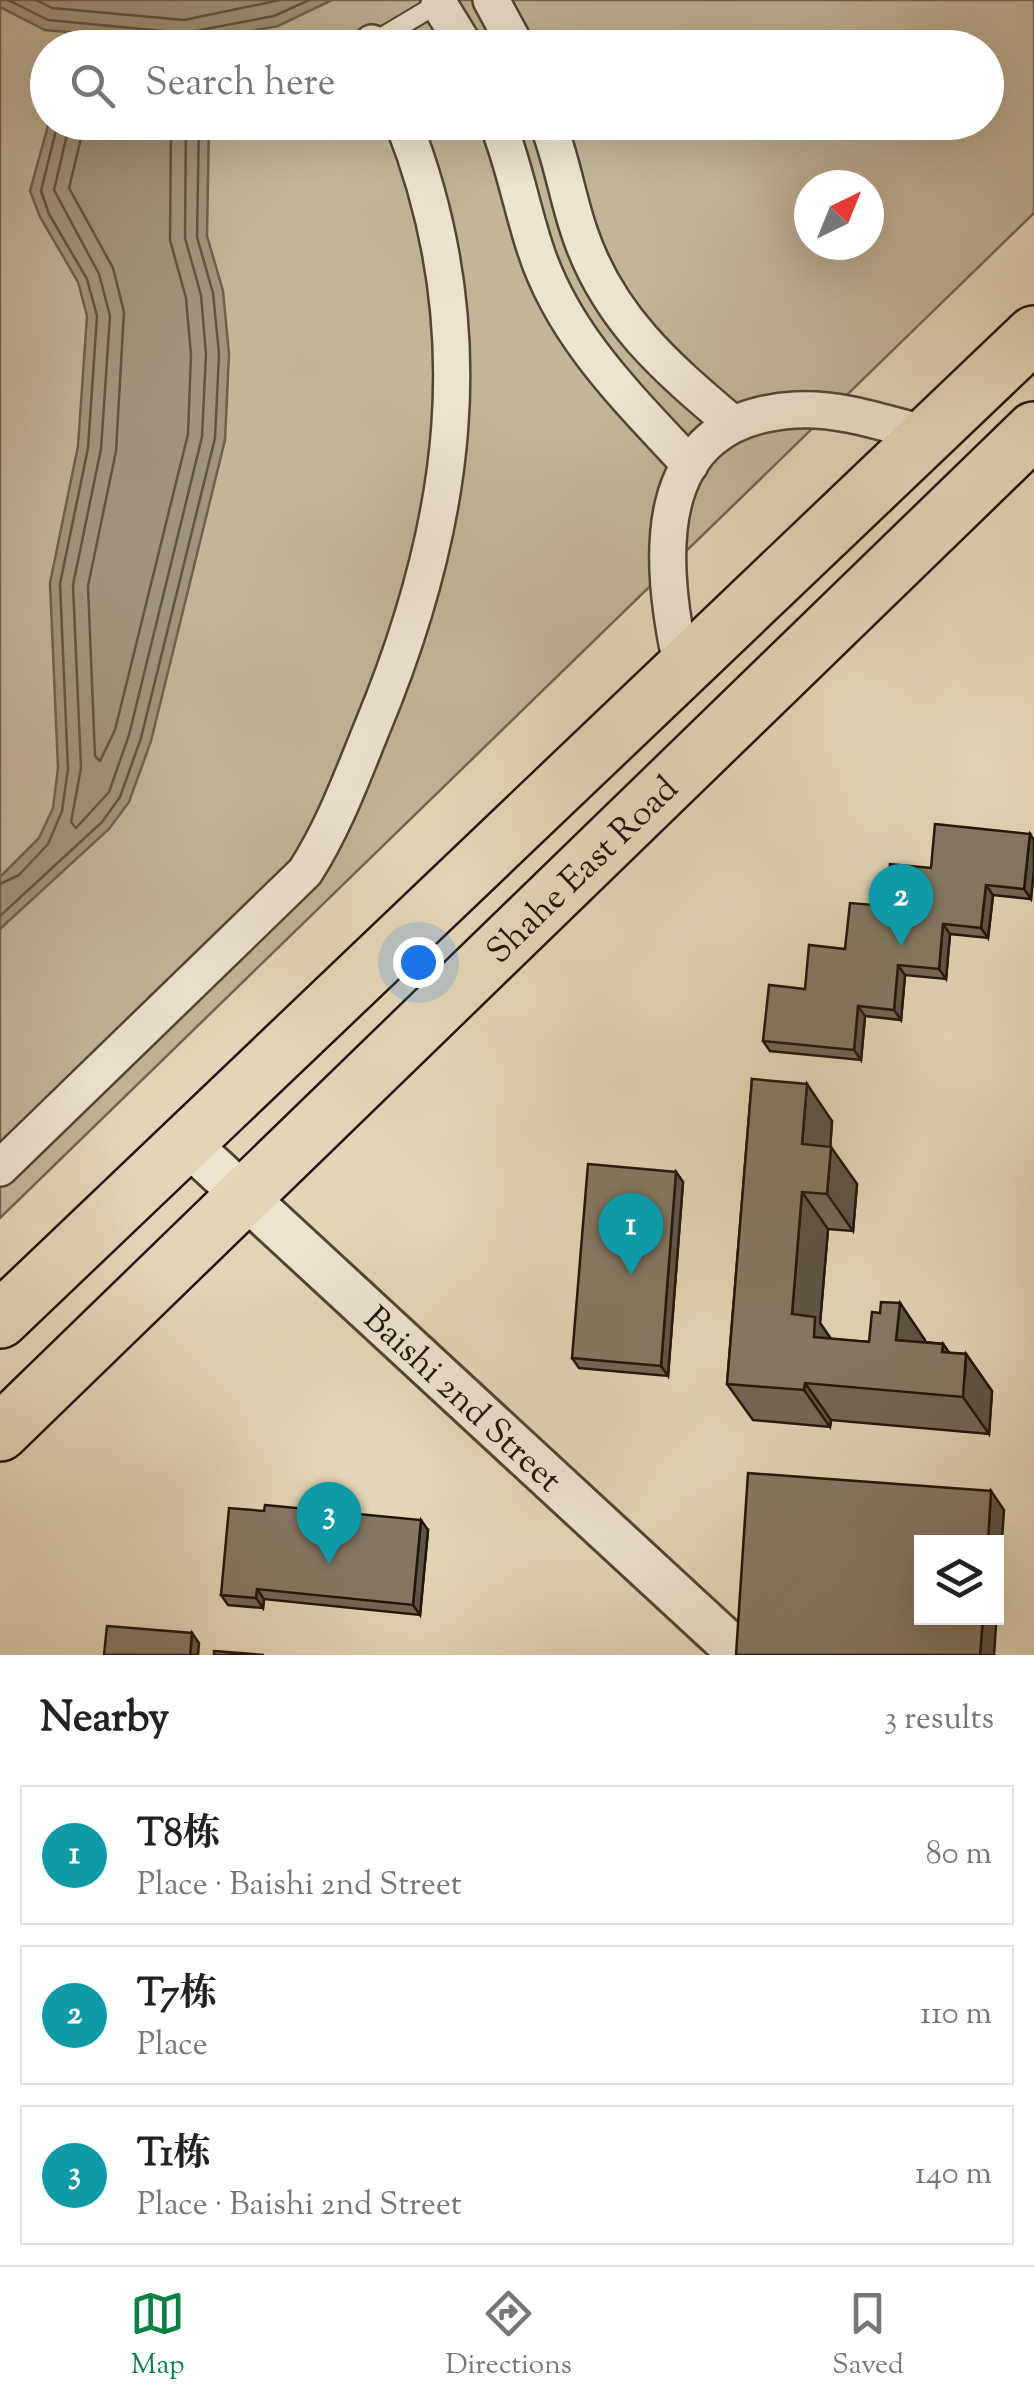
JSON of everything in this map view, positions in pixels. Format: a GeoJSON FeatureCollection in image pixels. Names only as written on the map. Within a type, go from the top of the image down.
{"type":"FeatureCollection","features":[{"type":"Feature","properties":{"kind":"main road"},"geometry":{"type":"LineString","coordinates":[[0,1320],[1034,334]]}},
{"type":"Feature","properties":{"kind":"main road","name":"Shahe East Road"},"geometry":{"type":"LineString","coordinates":[[0,1433],[247,1198],[1034,430]]}},
{"type":"Feature","properties":{"kind":"street"},"geometry":{"type":"LineString","coordinates":[[491,0],[507,30]]}},
{"type":"Feature","properties":{"kind":"street"},"geometry":{"type":"LineString","coordinates":[[442,2],[457,30]]}},
{"type":"Feature","properties":{"kind":"street"},"geometry":{"type":"LineString","coordinates":[[0,1168],[305,872],[327,838],[393,678],[426,578],[444,495],[452,392],[452,311],[435,225],[409,140]]}},
{"type":"Feature","properties":{"kind":"street"},"geometry":{"type":"LineString","coordinates":[[503,140],[536,249],[563,310],[589,354],[690,464]]}},
{"type":"Feature","properties":{"kind":"street"},"geometry":{"type":"LineString","coordinates":[[552,140],[580,234],[627,326],[653,356],[733,424]]}},
{"type":"Feature","properties":{"kind":"street"},"geometry":{"type":"LineString","coordinates":[[683,672],[668,610],[664,562],[673,497],[690,464],[733,424],[782,412],[827,411],[930,435]]}},
{"type":"Feature","properties":{"kind":"street","name":"Baishi 2nd Street"},"geometry":{"type":"LineString","coordinates":[[186,1142],[741,1655]]}},
{"type":"Feature","properties":{"kind":"lane"},"geometry":{"type":"LineString","coordinates":[[398,30],[442,2]]}},
{"type":"Feature","properties":{"kind":"shaded area"},"geometry":{"type":"Polygon","coordinates":[[[0,0],[1034,0],[1034,213],[0,1218],[0,0]]]}},
{"type":"Feature","properties":{"kind":"water"},"geometry":{"type":"Polygon","coordinates":[[[0,0],[332,0],[278,26],[256,30],[45,30],[0,7],[0,0]]]}},
{"type":"Feature","properties":{"kind":"water"},"geometry":{"type":"Polygon","coordinates":[[[44,140],[209,140],[207,236],[223,291],[229,354],[225,440],[151,741],[129,802],[109,829],[0,929],[0,877],[39,838],[53,808],[58,768],[50,583],[78,446],[87,316],[78,282],[40,217],[30,191],[44,140]]]}},
{"type":"Feature","properties":{"kind":"building"},"geometry":{"type":"Polygon","coordinates":[[[935,824],[1030,834],[1024,889],[986,885],[981,928],[943,924],[939,969],[898,965],[894,1010],[858,1006],[854,1050],[763,1041],[769,985],[805,989],[809,945],[845,949],[850,903],[886,906],[890,864],[931,868],[935,824]]]}},
{"type":"Feature","properties":{"kind":"building"},"geometry":{"type":"Polygon","coordinates":[[[752,1079],[807,1084],[802,1144],[831,1147],[827,1194],[802,1192],[792,1314],[815,1317],[814,1337],[869,1342],[872,1312],[880,1313],[881,1302],[900,1303],[896,1340],[943,1344],[942,1352],[966,1354],[963,1397],[805,1383],[804,1390],[727,1384],[752,1079]]]}},
{"type":"Feature","properties":{"kind":"building"},"geometry":{"type":"Polygon","coordinates":[[[588,1164],[676,1172],[661,1366],[572,1358],[588,1164]]]}},
{"type":"Feature","properties":{"kind":"building"},"geometry":{"type":"Polygon","coordinates":[[[748,1473],[991,1491],[988,1535],[914,1535],[914,1625],[982,1625],[980,1655],[736,1655],[748,1473]]]}},
{"type":"Feature","properties":{"kind":"building"},"geometry":{"type":"Polygon","coordinates":[[[265,1505],[421,1520],[413,1605],[257,1589],[256,1598],[221,1595],[229,1508],[264,1511],[265,1505]]]}},
{"type":"Feature","properties":{"kind":"building"},"geometry":{"type":"Polygon","coordinates":[[[107,1626],[192,1633],[190,1655],[104,1655],[107,1626]]]}},
{"type":"Feature","properties":{"kind":"building"},"geometry":{"type":"Polygon","coordinates":[[[214,1651],[264,1655],[214,1655],[214,1651]]]}},
{"type":"Feature","properties":{"kind":"place","name":"T7栋"},"geometry":{"type":"Point","coordinates":[901,946]}},
{"type":"Feature","properties":{"kind":"place","name":"T8栋"},"geometry":{"type":"Point","coordinates":[631,1275]}},
{"type":"Feature","properties":{"kind":"place","name":"T1栋"},"geometry":{"type":"Point","coordinates":[329,1564]}}]}
